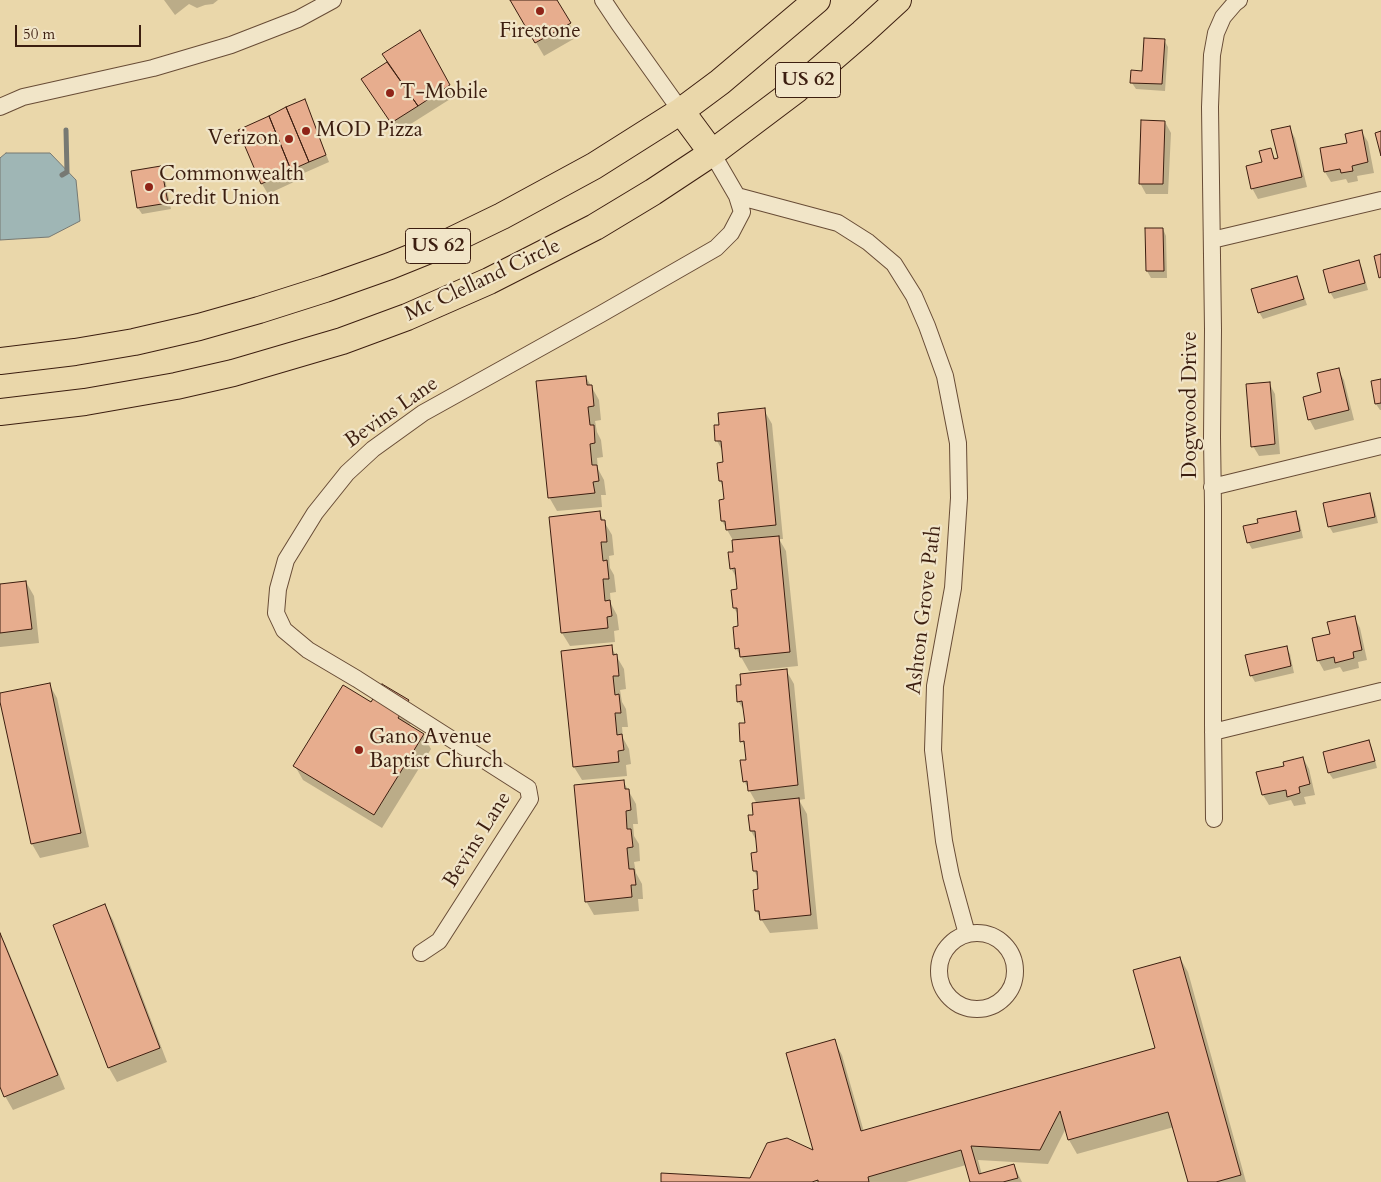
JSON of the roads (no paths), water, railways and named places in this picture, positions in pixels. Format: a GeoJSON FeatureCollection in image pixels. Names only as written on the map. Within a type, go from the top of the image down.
{"type":"FeatureCollection","features":[{"type":"Feature","properties":{"kind":"highway","name":"US 62"},"geometry":{"type":"LineString","coordinates":[[0,361],[75,352],[199,327],[316,292],[390,266],[442,245],[502,216],[594,166],[681,111],[728,76],[817,0]]}},
{"type":"Feature","properties":{"kind":"highway","name":"Mc Clelland Circle"},"geometry":{"type":"LineString","coordinates":[[0,412],[85,402],[176,386],[272,363],[375,328],[467,291],[526,263],[615,216],[712,153],[797,89],[862,34],[898,0]]}},
{"type":"Feature","properties":{"kind":"highway"},"geometry":{"type":"LineString","coordinates":[[681,111],[712,153]]}},
{"type":"Feature","properties":{"kind":"street"},"geometry":{"type":"LineString","coordinates":[[0,108],[23,97],[153,68],[231,46],[298,19],[333,0]]}},
{"type":"Feature","properties":{"kind":"street"},"geometry":{"type":"LineString","coordinates":[[604,0],[681,111]]}},
{"type":"Feature","properties":{"kind":"street","name":"Dogwood Drive"},"geometry":{"type":"LineString","coordinates":[[1214,819],[1210,107],[1212,56],[1216,34],[1223,17],[1239,0]]}},
{"type":"Feature","properties":{"kind":"street","name":"Bevins Lane"},"geometry":{"type":"LineString","coordinates":[[422,953],[439,941],[530,798],[528,788],[308,650],[284,630],[276,613],[278,589],[286,560],[315,513],[347,473],[373,449],[423,412],[578,327],[716,248],[731,232],[742,212],[737,196],[712,153]]}},
{"type":"Feature","properties":{"kind":"street","name":"Ashton Grove Path"},"geometry":{"type":"LineString","coordinates":[[737,196],[838,223],[868,242],[894,264],[914,296],[945,376],[958,443],[959,498],[953,588],[934,686],[933,750],[944,841],[951,876],[968,934]]}},
{"type":"Feature","properties":{"kind":"street"},"geometry":{"type":"LineString","coordinates":[[1212,240],[1381,200]]}},
{"type":"Feature","properties":{"kind":"street"},"geometry":{"type":"LineString","coordinates":[[1212,487],[1381,446]]}},
{"type":"Feature","properties":{"kind":"street"},"geometry":{"type":"LineString","coordinates":[[1213,732],[1381,691]]}},
{"type":"Feature","properties":{"kind":"street"},"geometry":{"type":"LineString","coordinates":[[968,934],[990,935],[1000,941],[1009,949],[1014,959],[1016,970],[1010,992],[1002,1001],[978,1010],[965,1008],[954,1002],[945,992],[940,980],[939,968],[942,957],[948,947],[957,939],[968,934]]}},
{"type":"Feature","properties":{"kind":"water"},"geometry":{"type":"Polygon","coordinates":[[[6,153],[50,153],[76,180],[80,221],[49,237],[0,240],[0,158],[6,153]]]}},
{"type":"Feature","properties":{"kind":"waterway"},"geometry":{"type":"LineString","coordinates":[[62,175],[67,172],[66,130]]}},
{"type":"Feature","properties":{"kind":"place","name":"Firestone"},"geometry":{"type":"Point","coordinates":[540,11]}},
{"type":"Feature","properties":{"kind":"place","name":"T-Mobile"},"geometry":{"type":"Point","coordinates":[390,93]}},
{"type":"Feature","properties":{"kind":"place","name":"MOD Pizza"},"geometry":{"type":"Point","coordinates":[306,131]}},
{"type":"Feature","properties":{"kind":"place","name":"Verizon"},"geometry":{"type":"Point","coordinates":[289,139]}},
{"type":"Feature","properties":{"kind":"place","name":"Commonwealth Credit Union"},"geometry":{"type":"Point","coordinates":[149,187]}},
{"type":"Feature","properties":{"kind":"place","name":"Gano Avenue Baptist Church"},"geometry":{"type":"Point","coordinates":[359,750]}}]}
